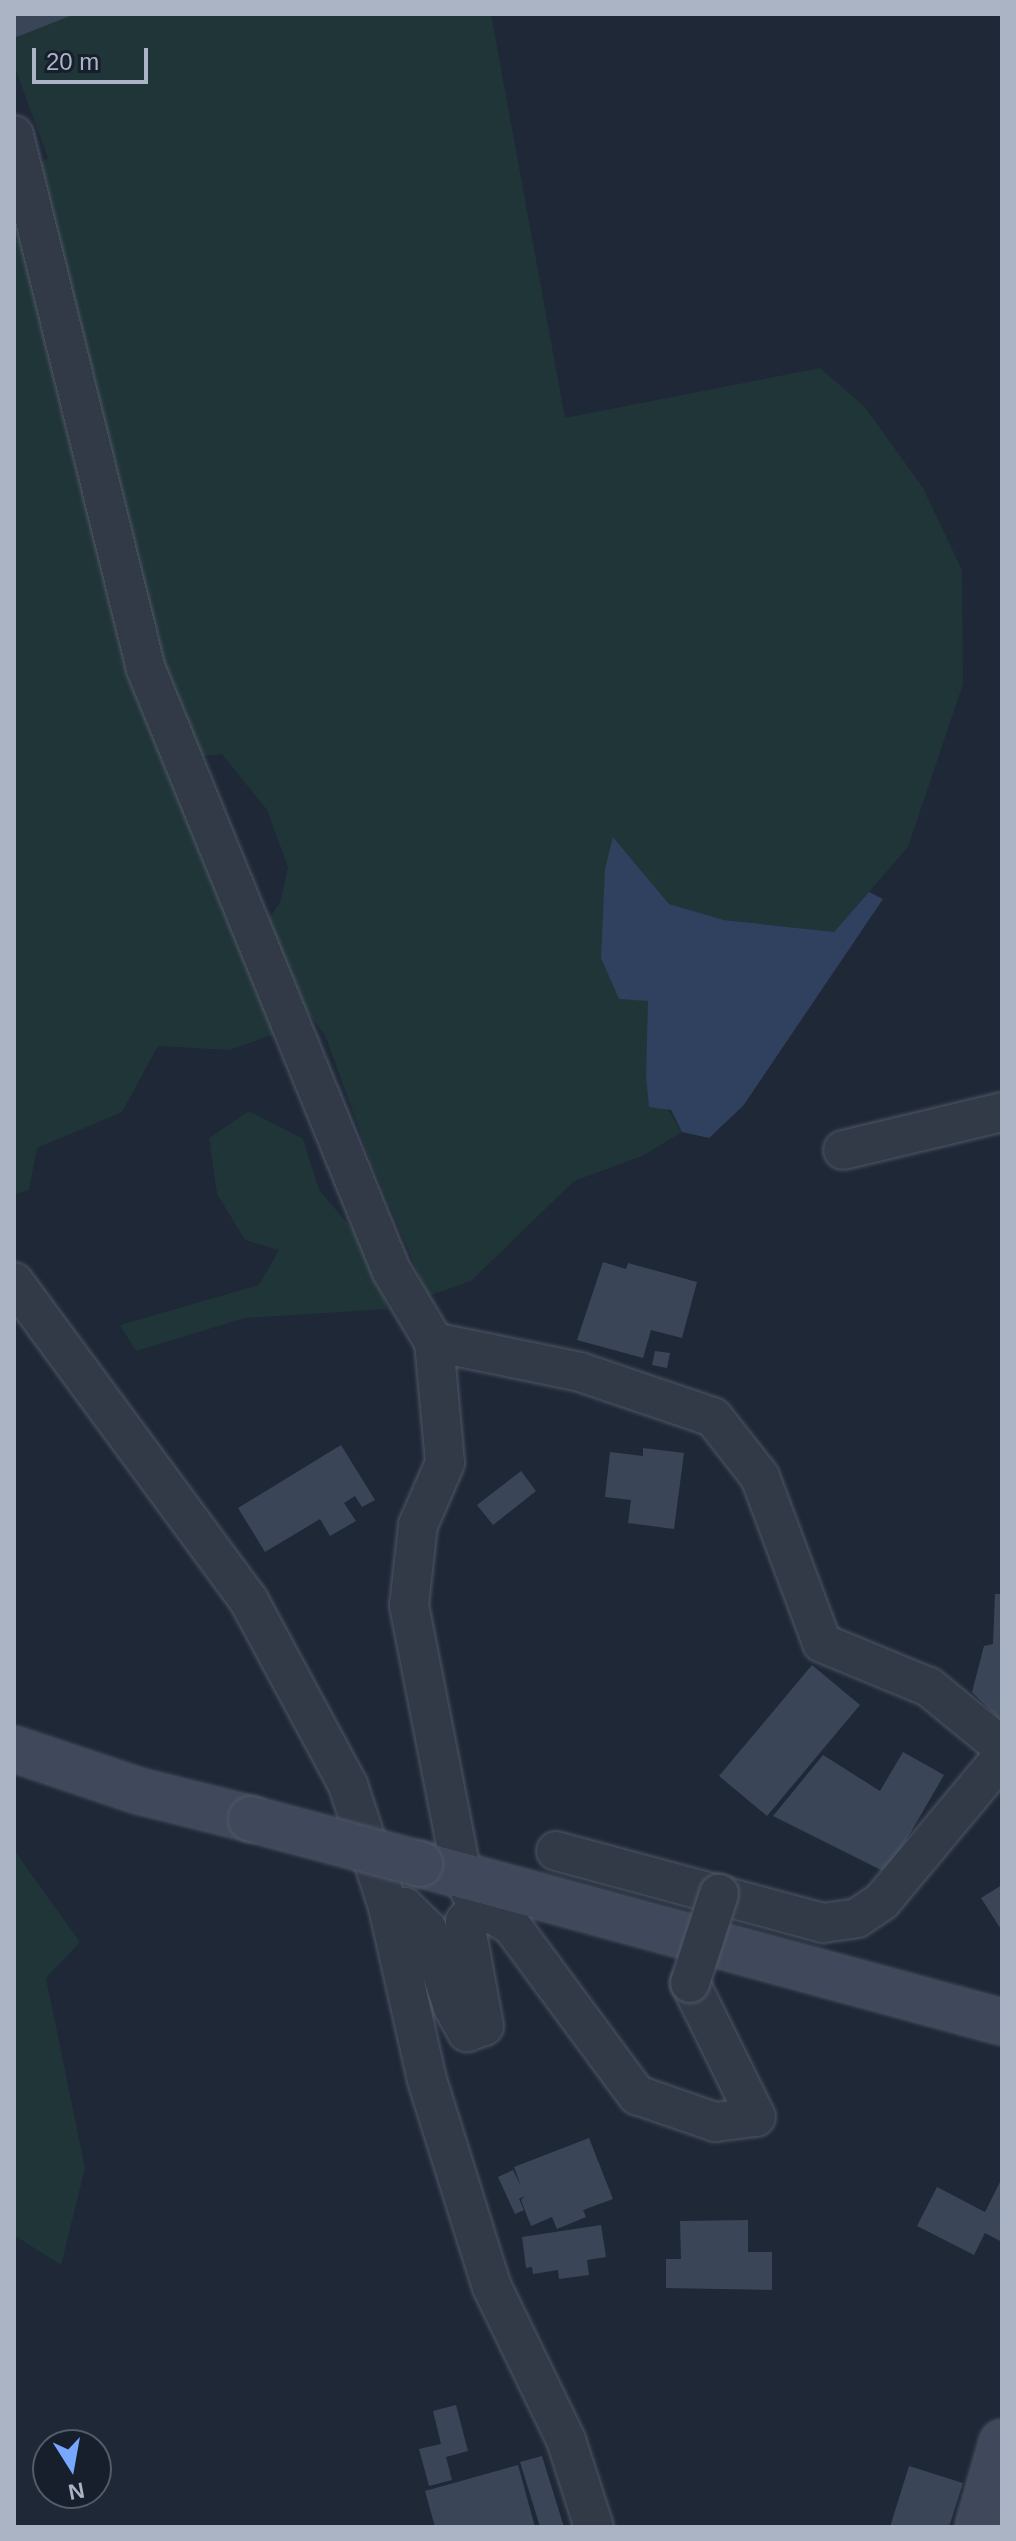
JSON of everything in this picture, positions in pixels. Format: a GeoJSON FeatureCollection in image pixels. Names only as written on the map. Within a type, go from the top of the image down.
{"type":"FeatureCollection","features":[{"type":"Feature","properties":{"kind":"street"},"geometry":{"type":"LineString","coordinates":[[14,135],[146,669],[391,1270],[434,1342],[445,1463],[418,1525],[409,1605],[470,1890],[465,1922],[484,2026],[467,2032],[453,2007],[427,1929],[404,1907],[388,1907]]}},
{"type":"Feature","properties":{"kind":"street"},"geometry":{"type":"LineString","coordinates":[[843,1150],[1002,1112]]}},
{"type":"Feature","properties":{"kind":"street"},"geometry":{"type":"LineString","coordinates":[[18,1297],[249,1601],[348,1785],[388,1907],[427,2080],[492,2287],[566,2440],[594,2527]]}},
{"type":"Feature","properties":{"kind":"street"},"geometry":{"type":"LineString","coordinates":[[434,1342],[580,1372],[713,1417],[760,1477],[822,1643],[929,1687],[1002,1747]]}},
{"type":"Feature","properties":{"kind":"street"},"geometry":{"type":"LineString","coordinates":[[14,1749],[139,1791],[420,1864],[470,1890],[511,1925],[637,2095],[715,2122],[756,2117],[690,1983],[719,1894]]}},
{"type":"Feature","properties":{"kind":"street"},"geometry":{"type":"LineString","coordinates":[[556,1851],[823,1923],[857,1918],[882,1901],[1002,1757]]}},
{"type":"Feature","properties":{"kind":"street"},"geometry":{"type":"LineString","coordinates":[[470,1890],[1002,2022]]}},
{"type":"Feature","properties":{"kind":"street"},"geometry":{"type":"LineString","coordinates":[[978,2527],[1002,2442]]}},
{"type":"Feature","properties":{"kind":"green space"},"geometry":{"type":"Polygon","coordinates":[[[39,14],[491,14],[565,418],[820,368],[865,407],[923,488],[962,570],[963,684],[908,847],[834,932],[724,920],[669,904],[614,838],[649,1001],[646,1075],[682,1132],[642,1156],[574,1181],[471,1281],[428,1296],[370,1159],[325,1035],[297,999],[265,923],[280,903],[288,867],[267,810],[222,754],[195,757],[210,876],[228,921],[251,929],[284,1031],[229,1050],[158,1046],[122,1112],[37,1148],[29,1190],[14,1194],[14,177],[48,158],[14,65],[14,40],[39,21],[39,14]]]}},
{"type":"Feature","properties":{"kind":"green space"},"geometry":{"type":"Polygon","coordinates":[[[249,1111],[303,1139],[319,1190],[361,1239],[388,1309],[245,1318],[136,1351],[120,1325],[259,1285],[279,1250],[245,1240],[217,1194],[209,1138],[249,1111]]]}},
{"type":"Feature","properties":{"kind":"green space"},"geometry":{"type":"Polygon","coordinates":[[[14,1850],[80,1942],[46,1978],[85,2168],[61,2265],[14,2235],[14,1850]]]}},
{"type":"Feature","properties":{"kind":"water"},"geometry":{"type":"Polygon","coordinates":[[[613,837],[669,904],[724,920],[834,932],[869,892],[883,899],[743,1106],[709,1138],[682,1132],[671,1110],[649,1107],[646,1075],[648,1001],[619,999],[601,958],[605,869],[613,837]]]}},
{"type":"Feature","properties":{"kind":"building"},"geometry":{"type":"Polygon","coordinates":[[[14,14],[75,14],[14,38],[14,14]]]}},
{"type":"Feature","properties":{"kind":"building"},"geometry":{"type":"Polygon","coordinates":[[[603,1262],[626,1269],[628,1263],[697,1282],[682,1338],[651,1330],[643,1358],[577,1340],[603,1262]]]}},
{"type":"Feature","properties":{"kind":"building"},"geometry":{"type":"Polygon","coordinates":[[[655,1351],[670,1353],[667,1368],[652,1365],[655,1351]]]}},
{"type":"Feature","properties":{"kind":"building"},"geometry":{"type":"Polygon","coordinates":[[[341,1445],[375,1500],[362,1507],[355,1496],[344,1503],[356,1521],[330,1536],[320,1519],[265,1552],[238,1508],[341,1445]]]}},
{"type":"Feature","properties":{"kind":"building"},"geometry":{"type":"Polygon","coordinates":[[[643,1448],[684,1453],[674,1529],[628,1523],[631,1500],[605,1497],[610,1452],[643,1456],[643,1448]]]}},
{"type":"Feature","properties":{"kind":"building"},"geometry":{"type":"Polygon","coordinates":[[[521,1471],[536,1491],[493,1525],[477,1505],[521,1471]]]}},
{"type":"Feature","properties":{"kind":"building"},"geometry":{"type":"Polygon","coordinates":[[[995,1594],[1002,1594],[1002,1722],[972,1692],[984,1646],[993,1644],[995,1594]]]}},
{"type":"Feature","properties":{"kind":"building"},"geometry":{"type":"Polygon","coordinates":[[[812,1665],[860,1705],[767,1816],[719,1776],[812,1665]]]}},
{"type":"Feature","properties":{"kind":"building"},"geometry":{"type":"Polygon","coordinates":[[[903,1752],[944,1775],[887,1873],[773,1816],[823,1755],[880,1791],[903,1752]]]}},
{"type":"Feature","properties":{"kind":"building"},"geometry":{"type":"Polygon","coordinates":[[[1002,1885],[1002,1931],[981,1898],[1002,1885]]]}},
{"type":"Feature","properties":{"kind":"building"},"geometry":{"type":"Polygon","coordinates":[[[589,2138],[613,2199],[583,2210],[586,2217],[557,2229],[552,2217],[531,2226],[521,2200],[525,2196],[519,2199],[524,2210],[515,2214],[498,2177],[513,2170],[521,2186],[514,2167],[589,2138]]]}},
{"type":"Feature","properties":{"kind":"building"},"geometry":{"type":"Polygon","coordinates":[[[1002,2178],[1002,2242],[985,2233],[974,2255],[917,2226],[937,2187],[985,2212],[1002,2178]]]}},
{"type":"Feature","properties":{"kind":"building"},"geometry":{"type":"Polygon","coordinates":[[[748,2220],[748,2252],[772,2252],[772,2290],[666,2288],[666,2259],[681,2259],[680,2221],[748,2220]]]}},
{"type":"Feature","properties":{"kind":"building"},"geometry":{"type":"Polygon","coordinates":[[[601,2225],[606,2257],[587,2260],[589,2275],[559,2279],[558,2270],[533,2274],[532,2267],[526,2268],[522,2237],[601,2225]]]}},
{"type":"Feature","properties":{"kind":"building"},"geometry":{"type":"Polygon","coordinates":[[[456,2405],[468,2451],[446,2457],[452,2480],[429,2486],[419,2449],[441,2444],[433,2411],[456,2405]]]}},
{"type":"Feature","properties":{"kind":"building"},"geometry":{"type":"Polygon","coordinates":[[[542,2456],[564,2527],[540,2527],[520,2462],[542,2456]]]}},
{"type":"Feature","properties":{"kind":"building"},"geometry":{"type":"Polygon","coordinates":[[[518,2465],[535,2527],[435,2527],[425,2491],[518,2465]]]}},
{"type":"Feature","properties":{"kind":"building"},"geometry":{"type":"Polygon","coordinates":[[[909,2466],[963,2483],[949,2527],[890,2527],[909,2466]]]}}]}
